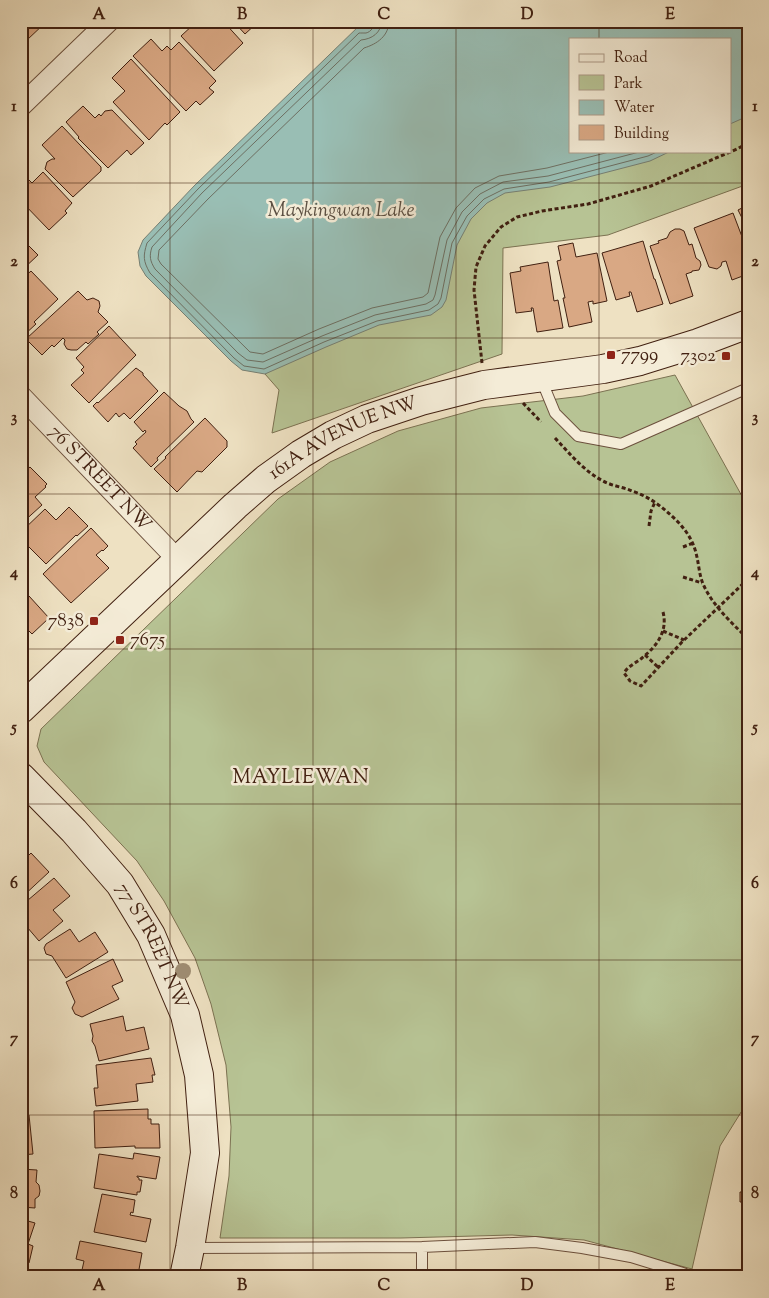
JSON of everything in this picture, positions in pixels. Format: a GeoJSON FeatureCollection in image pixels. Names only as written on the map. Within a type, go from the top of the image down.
{"type":"FeatureCollection","features":[{"type":"Feature","properties":{"kind":"street"},"geometry":{"type":"LineString","coordinates":[[21,106],[109,21]]}},
{"type":"Feature","properties":{"kind":"street","name":"161A AVENUE NW"},"geometry":{"type":"LineString","coordinates":[[21,709],[266,478],[325,439],[367,420],[422,401],[484,386],[604,369],[640,361],[698,343],[748,324]]}},
{"type":"Feature","properties":{"kind":"street","name":"76 STREET NW"},"geometry":{"type":"LineString","coordinates":[[21,396],[178,560]]}},
{"type":"Feature","properties":{"kind":"street","name":"77 STREET NW"},"geometry":{"type":"LineString","coordinates":[[21,777],[74,831],[120,884],[151,934],[185,1015],[199,1075],[205,1153],[184,1277]]}},
{"type":"Feature","properties":{"kind":"lane"},"geometry":{"type":"LineString","coordinates":[[540,378],[555,413],[578,436],[621,444],[748,388]]}},
{"type":"Feature","properties":{"kind":"lane"},"geometry":{"type":"LineString","coordinates":[[190,1248],[422,1247],[535,1242],[631,1257],[692,1277]]}},
{"type":"Feature","properties":{"kind":"lane"},"geometry":{"type":"LineString","coordinates":[[422,1247],[422,1277]]}},
{"type":"Feature","properties":{"kind":"path"},"geometry":{"type":"LineString","coordinates":[[484,386],[474,290],[476,267],[485,246],[501,227],[517,217],[588,204],[651,186],[737,150],[748,143]]}},
{"type":"Feature","properties":{"kind":"path"},"geometry":{"type":"LineString","coordinates":[[521,401],[541,422]]}},
{"type":"Feature","properties":{"kind":"path"},"geometry":{"type":"LineString","coordinates":[[554,436],[593,475],[604,482],[640,493],[672,516],[693,543],[703,583],[717,607],[748,639]]}},
{"type":"Feature","properties":{"kind":"path"},"geometry":{"type":"LineString","coordinates":[[649,526],[651,511],[655,502]]}},
{"type":"Feature","properties":{"kind":"path"},"geometry":{"type":"LineString","coordinates":[[682,547],[693,543]]}},
{"type":"Feature","properties":{"kind":"path"},"geometry":{"type":"LineString","coordinates":[[684,578],[703,583]]}},
{"type":"Feature","properties":{"kind":"path"},"geometry":{"type":"LineString","coordinates":[[663,612],[665,627],[655,644],[645,656],[624,673],[630,681],[640,686],[748,578]]}},
{"type":"Feature","properties":{"kind":"path"},"geometry":{"type":"LineString","coordinates":[[663,631],[684,640]]}},
{"type":"Feature","properties":{"kind":"path"},"geometry":{"type":"LineString","coordinates":[[645,656],[658,667]]}},
{"type":"Feature","properties":{"kind":"green space"},"geometry":{"type":"Polygon","coordinates":[[[748,69],[748,184],[608,235],[503,248],[502,354],[272,433],[279,390],[265,374],[400,289],[461,200],[569,151],[732,152],[732,76],[748,69]]]}},
{"type":"Feature","properties":{"kind":"green space"},"geometry":{"type":"Polygon","coordinates":[[[675,375],[748,507],[748,1101],[720,1146],[692,1269],[584,1240],[512,1235],[401,1238],[220,1238],[229,1176],[231,1127],[226,1065],[211,1004],[195,958],[164,901],[137,861],[44,762],[37,746],[41,729],[278,499],[330,462],[398,431],[481,408],[583,396],[675,375]]]}},
{"type":"Feature","properties":{"kind":"water","name":"Maykingwan Lake"},"geometry":{"type":"Polygon","coordinates":[[[372,21],[748,21],[748,116],[732,123],[732,38],[569,38],[569,152],[669,152],[650,161],[550,187],[505,193],[487,203],[471,219],[457,245],[446,300],[442,307],[431,315],[379,325],[265,374],[242,370],[146,276],[140,266],[138,252],[143,240],[194,186],[361,24],[365,28],[372,21]]]}},
{"type":"Feature","properties":{"kind":"building"},"geometry":{"type":"Polygon","coordinates":[[[21,21],[44,21],[45,23],[27,40],[21,33],[21,21]]]}},
{"type":"Feature","properties":{"kind":"building"},"geometry":{"type":"Polygon","coordinates":[[[191,21],[223,21],[243,43],[214,71],[181,36],[194,24],[191,21]]]}},
{"type":"Feature","properties":{"kind":"building"},"geometry":{"type":"Polygon","coordinates":[[[233,21],[263,21],[257,23],[245,34],[233,21]]]}},
{"type":"Feature","properties":{"kind":"building"},"geometry":{"type":"Polygon","coordinates":[[[151,39],[162,51],[167,46],[171,50],[179,42],[216,81],[209,88],[214,92],[200,105],[196,101],[186,111],[133,56],[151,39]]]}},
{"type":"Feature","properties":{"kind":"building"},"geometry":{"type":"Polygon","coordinates":[[[131,59],[180,112],[167,125],[165,123],[149,140],[113,102],[125,91],[112,78],[131,59]]]}},
{"type":"Feature","properties":{"kind":"building"},"geometry":{"type":"Polygon","coordinates":[[[83,106],[95,118],[99,114],[101,116],[105,111],[112,110],[144,143],[131,155],[127,150],[108,168],[78,138],[66,122],[83,106]]]}},
{"type":"Feature","properties":{"kind":"building"},"geometry":{"type":"Polygon","coordinates":[[[62,126],[101,167],[101,171],[73,197],[45,169],[47,162],[55,159],[42,145],[62,126]]]}},
{"type":"Feature","properties":{"kind":"building"},"geometry":{"type":"Polygon","coordinates":[[[21,172],[32,183],[43,172],[72,203],[65,211],[67,213],[49,230],[21,201],[21,172]]]}},
{"type":"Feature","properties":{"kind":"building"},"geometry":{"type":"Polygon","coordinates":[[[748,205],[748,230],[738,210],[748,205]]]}},
{"type":"Feature","properties":{"kind":"building"},"geometry":{"type":"Polygon","coordinates":[[[733,213],[744,242],[746,241],[748,245],[748,274],[732,280],[726,261],[722,262],[721,266],[717,269],[709,267],[694,228],[733,213]]]}},
{"type":"Feature","properties":{"kind":"building"},"geometry":{"type":"Polygon","coordinates":[[[675,229],[684,231],[689,245],[692,244],[696,258],[700,261],[701,265],[699,270],[686,274],[693,296],[670,304],[650,246],[667,238],[670,232],[675,229]]]}},
{"type":"Feature","properties":{"kind":"building"},"geometry":{"type":"Polygon","coordinates":[[[23,240],[38,255],[21,271],[21,241],[23,240]]]}},
{"type":"Feature","properties":{"kind":"building"},"geometry":{"type":"Polygon","coordinates":[[[643,241],[663,304],[637,312],[631,292],[629,292],[630,296],[616,300],[602,253],[643,241]]]}},
{"type":"Feature","properties":{"kind":"building"},"geometry":{"type":"Polygon","coordinates":[[[573,243],[576,257],[597,253],[607,301],[593,304],[593,301],[588,302],[592,322],[569,327],[557,261],[561,260],[558,246],[573,243]]]}},
{"type":"Feature","properties":{"kind":"building"},"geometry":{"type":"Polygon","coordinates":[[[548,262],[554,301],[558,300],[563,328],[537,332],[533,308],[531,308],[532,311],[516,313],[510,273],[521,271],[520,267],[548,262]]]}},
{"type":"Feature","properties":{"kind":"building"},"geometry":{"type":"Polygon","coordinates":[[[31,271],[58,299],[34,322],[36,324],[23,336],[21,334],[21,280],[31,271]]]}},
{"type":"Feature","properties":{"kind":"building"},"geometry":{"type":"Polygon","coordinates":[[[78,291],[87,300],[93,298],[99,301],[98,312],[108,322],[88,344],[86,342],[77,350],[67,349],[63,338],[42,355],[26,339],[78,291]]]}},
{"type":"Feature","properties":{"kind":"building"},"geometry":{"type":"Polygon","coordinates":[[[109,326],[136,355],[89,403],[71,385],[84,373],[81,370],[84,367],[76,358],[109,326]]]}},
{"type":"Feature","properties":{"kind":"building"},"geometry":{"type":"Polygon","coordinates":[[[136,368],[143,373],[158,391],[130,419],[124,413],[119,417],[116,413],[108,422],[93,406],[136,368]]]}},
{"type":"Feature","properties":{"kind":"building"},"geometry":{"type":"Polygon","coordinates":[[[164,392],[187,411],[194,422],[157,458],[158,460],[151,467],[133,448],[137,444],[135,442],[146,432],[145,430],[143,432],[134,422],[164,392]]]}},
{"type":"Feature","properties":{"kind":"building"},"geometry":{"type":"Polygon","coordinates":[[[205,418],[227,441],[227,447],[202,472],[197,471],[177,492],[154,469],[205,418]]]}},
{"type":"Feature","properties":{"kind":"building"},"geometry":{"type":"Polygon","coordinates":[[[30,467],[47,484],[35,497],[42,505],[21,524],[21,475],[30,467]]]}},
{"type":"Feature","properties":{"kind":"building"},"geometry":{"type":"Polygon","coordinates":[[[69,507],[88,526],[46,564],[27,545],[25,548],[21,544],[21,532],[45,509],[56,520],[69,507]]]}},
{"type":"Feature","properties":{"kind":"building"},"geometry":{"type":"Polygon","coordinates":[[[91,528],[108,546],[96,555],[109,568],[71,603],[43,574],[91,528]]]}},
{"type":"Feature","properties":{"kind":"building"},"geometry":{"type":"Polygon","coordinates":[[[21,596],[25,600],[29,596],[49,618],[32,634],[21,623],[21,596]]]}},
{"type":"Feature","properties":{"kind":"building"},"geometry":{"type":"Polygon","coordinates":[[[31,853],[49,872],[21,898],[21,863],[31,853]]]}},
{"type":"Feature","properties":{"kind":"building"},"geometry":{"type":"Polygon","coordinates":[[[54,878],[70,896],[53,910],[63,921],[39,941],[21,920],[21,906],[54,878]]]}},
{"type":"Feature","properties":{"kind":"building"},"geometry":{"type":"Polygon","coordinates":[[[70,929],[79,942],[95,932],[108,952],[66,978],[52,956],[46,954],[44,948],[46,944],[70,929]]]}},
{"type":"Feature","properties":{"kind":"building"},"geometry":{"type":"Polygon","coordinates":[[[113,959],[123,981],[112,986],[119,999],[82,1017],[75,1014],[72,1008],[75,1002],[66,982],[113,959]]]}},
{"type":"Feature","properties":{"kind":"building"},"geometry":{"type":"Polygon","coordinates":[[[123,1016],[126,1031],[144,1027],[149,1049],[99,1061],[92,1041],[93,1036],[90,1024],[123,1016]]]}},
{"type":"Feature","properties":{"kind":"building"},"geometry":{"type":"Polygon","coordinates":[[[151,1058],[155,1075],[152,1075],[153,1082],[136,1084],[138,1101],[96,1106],[94,1088],[98,1088],[96,1065],[151,1058]]]}},
{"type":"Feature","properties":{"kind":"building"},"geometry":{"type":"Polygon","coordinates":[[[148,1109],[148,1119],[151,1119],[151,1124],[159,1124],[160,1148],[135,1148],[135,1146],[95,1148],[94,1111],[148,1109]]]}},
{"type":"Feature","properties":{"kind":"building"},"geometry":{"type":"Polygon","coordinates":[[[29,1115],[33,1154],[21,1155],[21,1116],[29,1115]]]}},
{"type":"Feature","properties":{"kind":"building"},"geometry":{"type":"Polygon","coordinates":[[[134,1153],[160,1157],[156,1179],[137,1176],[139,1180],[142,1180],[140,1192],[137,1192],[137,1195],[94,1188],[99,1154],[133,1159],[134,1153]]]}},
{"type":"Feature","properties":{"kind":"building"},"geometry":{"type":"Polygon","coordinates":[[[21,1169],[37,1170],[36,1182],[39,1185],[40,1191],[39,1196],[35,1199],[35,1208],[21,1207],[21,1169]]]}},
{"type":"Feature","properties":{"kind":"building"},"geometry":{"type":"Polygon","coordinates":[[[748,1178],[748,1222],[745,1222],[746,1202],[740,1202],[740,1192],[747,1192],[748,1178]]]}},
{"type":"Feature","properties":{"kind":"building"},"geometry":{"type":"Polygon","coordinates":[[[102,1194],[135,1200],[133,1213],[131,1212],[130,1215],[151,1219],[146,1242],[94,1232],[102,1194]]]}},
{"type":"Feature","properties":{"kind":"building"},"geometry":{"type":"Polygon","coordinates":[[[21,1219],[35,1223],[28,1244],[33,1246],[29,1263],[21,1261],[21,1219]]]}},
{"type":"Feature","properties":{"kind":"building"},"geometry":{"type":"Polygon","coordinates":[[[80,1241],[142,1253],[138,1275],[123,1272],[122,1277],[114,1277],[82,1270],[84,1261],[76,1259],[80,1241]]]}},
{"type":"Feature","properties":{"kind":"building"},"geometry":{"type":"Polygon","coordinates":[[[299,1270],[321,1272],[321,1277],[298,1277],[299,1270]]]}},
{"type":"Feature","properties":{"kind":"building"},"geometry":{"type":"Polygon","coordinates":[[[235,1271],[266,1277],[233,1277],[235,1271]]]}},
{"type":"Feature","properties":{"kind":"place","name":"7799"},"geometry":{"type":"Point","coordinates":[611,355]}},
{"type":"Feature","properties":{"kind":"place","name":"7302"},"geometry":{"type":"Point","coordinates":[726,356]}},
{"type":"Feature","properties":{"kind":"place","name":"7838"},"geometry":{"type":"Point","coordinates":[94,621]}},
{"type":"Feature","properties":{"kind":"place","name":"7675"},"geometry":{"type":"Point","coordinates":[120,640]}},
{"type":"Feature","properties":{"kind":"district","name":"MAYLIEWAN"},"geometry":{"type":"Point","coordinates":[301,778]}}]}
